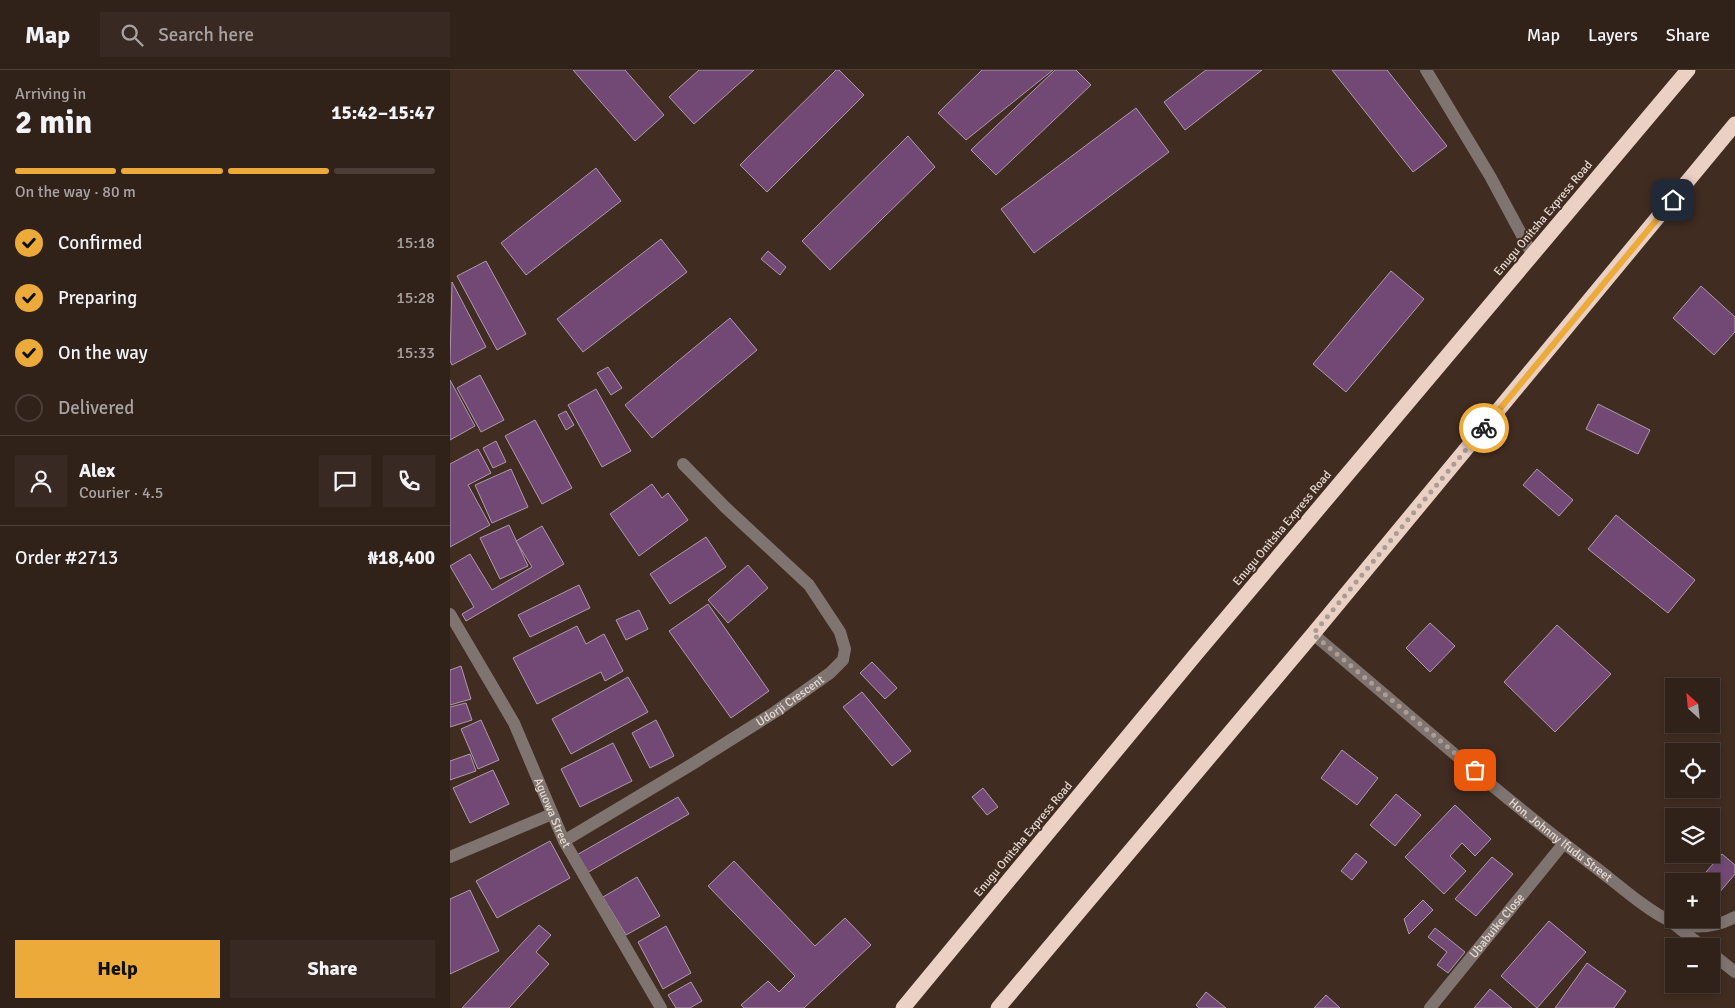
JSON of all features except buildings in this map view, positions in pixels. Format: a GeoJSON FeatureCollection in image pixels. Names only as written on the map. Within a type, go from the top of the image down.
{"type":"FeatureCollection","features":[{"type":"Feature","properties":{"kind":"highway","name":"Enugu Onitsha Express Road"},"geometry":{"type":"LineString","coordinates":[[904,1008],[1196,654],[1688,70]]}},
{"type":"Feature","properties":{"kind":"highway"},"geometry":{"type":"LineString","coordinates":[[998,1008],[1313,634],[1735,124]]}},
{"type":"Feature","properties":{"kind":"street"},"geometry":{"type":"LineString","coordinates":[[1426,70],[1490,176],[1532,254]]}},
{"type":"Feature","properties":{"kind":"street","name":"Udorji Crescent"},"geometry":{"type":"LineString","coordinates":[[564,841],[694,764],[775,712],[830,673],[843,660],[845,649],[840,632],[809,585],[724,507],[683,464]]}},
{"type":"Feature","properties":{"kind":"street","name":"Aguowa Street"},"geometry":{"type":"LineString","coordinates":[[450,614],[514,723],[564,841],[661,1008]]}},
{"type":"Feature","properties":{"kind":"street","name":"Hon. Johnny Ifudu Street"},"geometry":{"type":"LineString","coordinates":[[1313,634],[1564,843],[1665,917]]}},
{"type":"Feature","properties":{"kind":"street"},"geometry":{"type":"LineString","coordinates":[[450,858],[552,814]]}},
{"type":"Feature","properties":{"kind":"street","name":"Ubabuike Close"},"geometry":{"type":"LineString","coordinates":[[1430,1008],[1564,843]]}},
{"type":"Feature","properties":{"kind":"street","name":"Hon. Johnny Ifudu Street"},"geometry":{"type":"LineString","coordinates":[[1720,923],[1735,916]]}},
{"type":"Feature","properties":{"kind":"street"},"geometry":{"type":"LineString","coordinates":[[1679,928],[1692,938]]}},
{"type":"Feature","properties":{"kind":"street"},"geometry":{"type":"LineString","coordinates":[[1720,960],[1735,972]]}},
{"type":"Feature","properties":{"kind":"way so far"},"geometry":{"type":"LineString","coordinates":[[1475,770],[1313,634],[1484,428]]}},
{"type":"Feature","properties":{"kind":"route"},"geometry":{"type":"LineString","coordinates":[[1484,428],[1673,200]]}}]}
